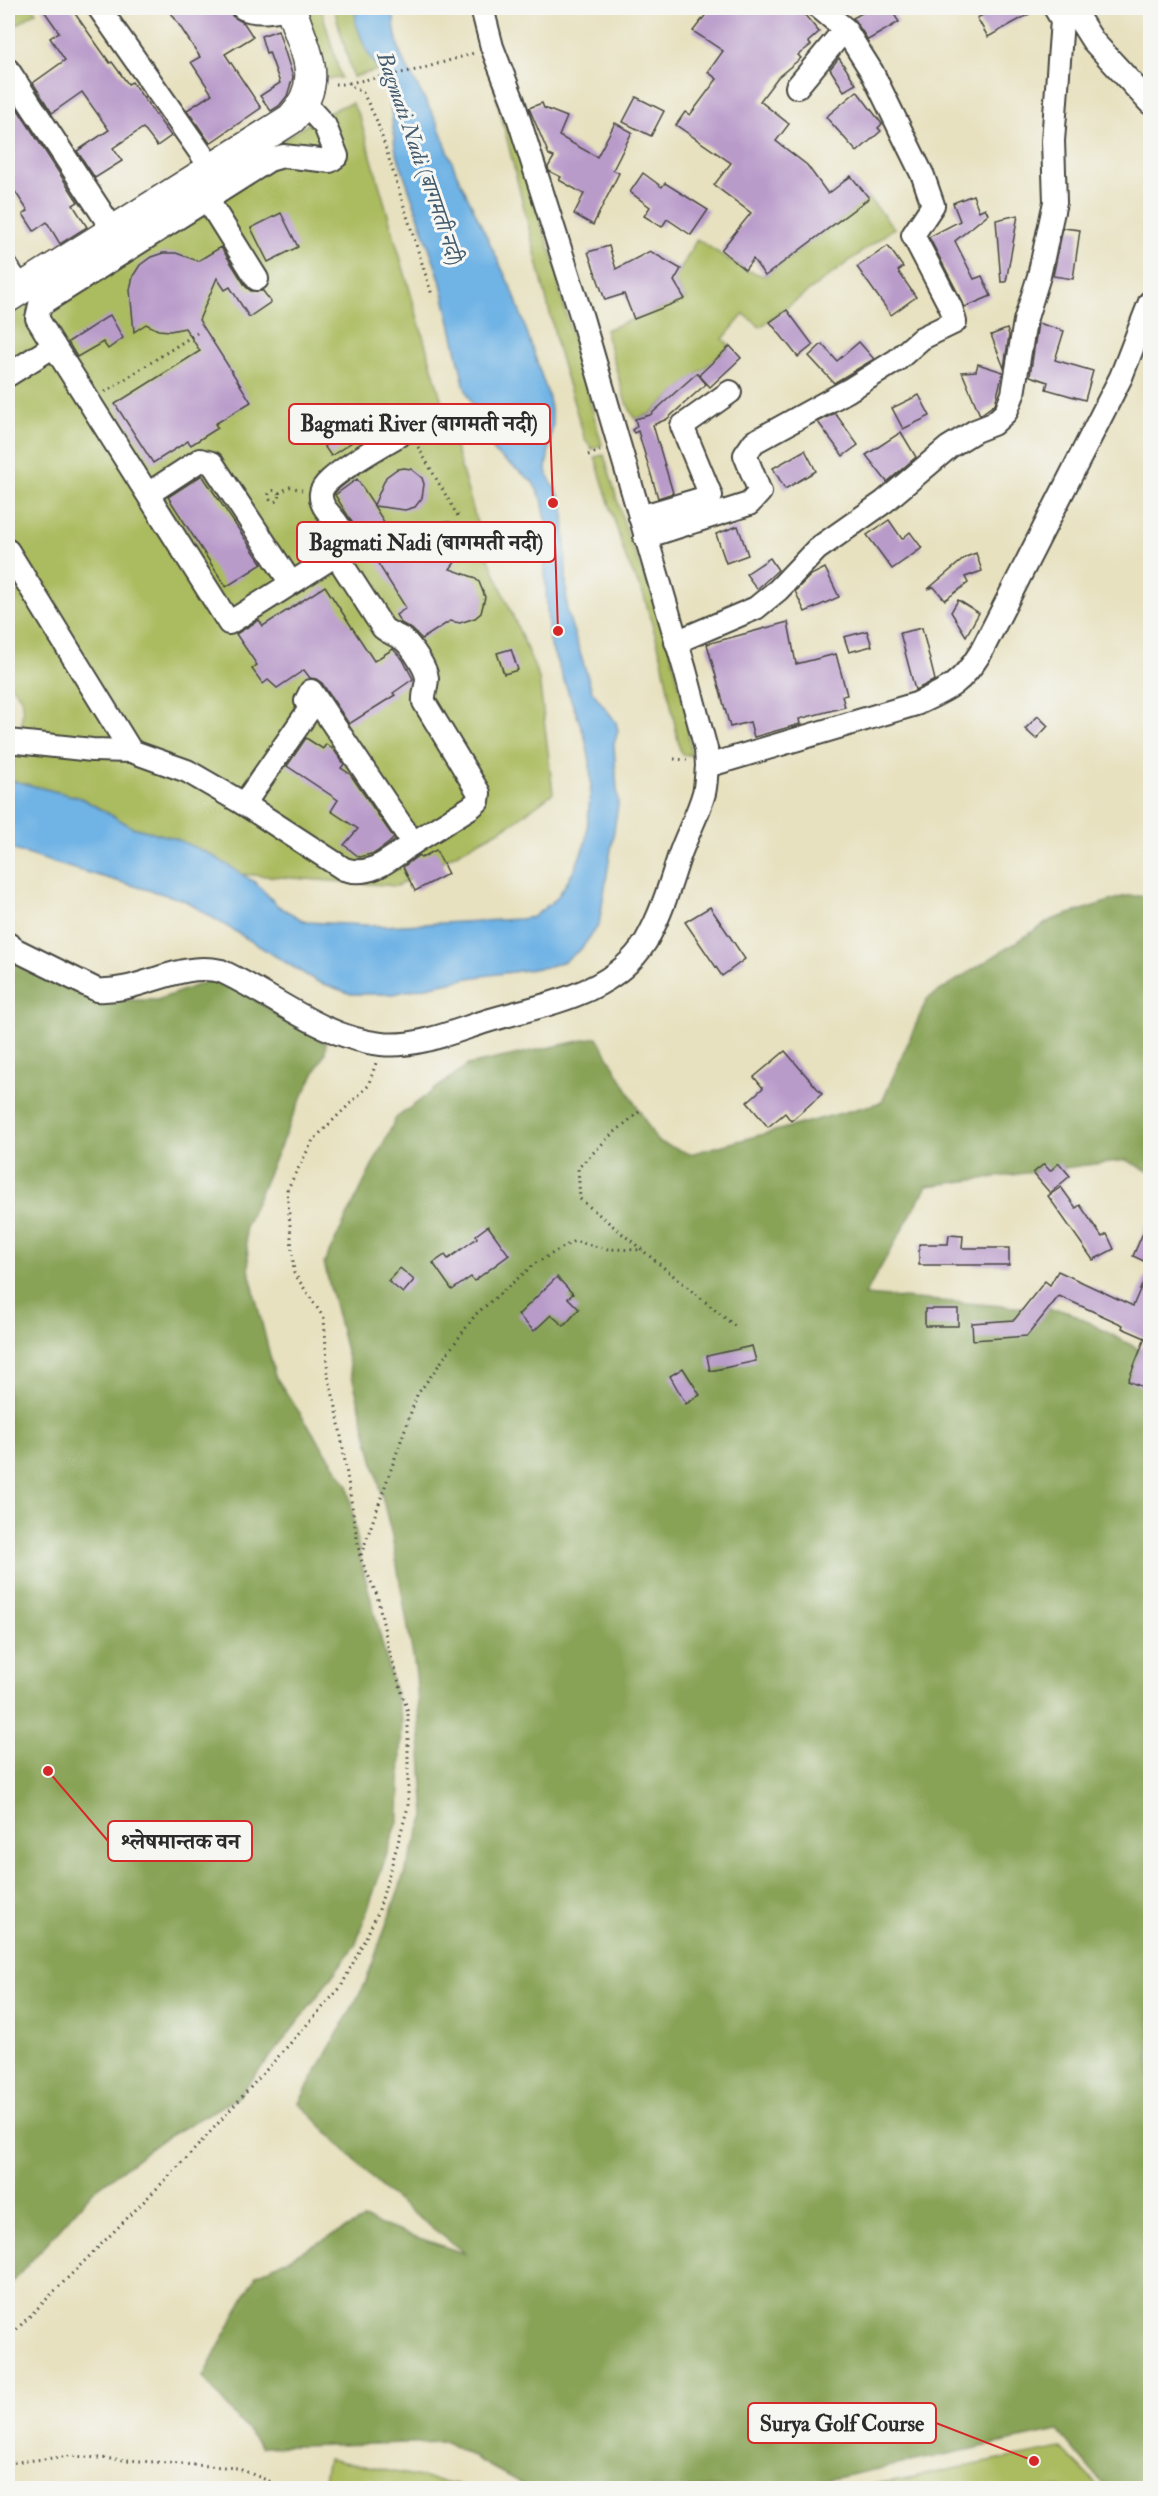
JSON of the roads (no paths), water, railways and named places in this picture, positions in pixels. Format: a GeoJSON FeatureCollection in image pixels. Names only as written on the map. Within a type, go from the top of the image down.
{"type":"FeatureCollection","features":[{"type":"Feature","properties":{"kind":"main road"},"geometry":{"type":"LineString","coordinates":[[12,285],[113,230],[291,119],[308,93],[312,71],[291,8]]}},
{"type":"Feature","properties":{"kind":"street"},"geometry":{"type":"LineString","coordinates":[[99,8],[212,169]]}},
{"type":"Feature","properties":{"kind":"street"},"geometry":{"type":"LineString","coordinates":[[243,8],[251,12],[261,12],[291,8]]}},
{"type":"Feature","properties":{"kind":"street"},"geometry":{"type":"LineString","coordinates":[[8,944],[97,990],[110,991],[187,969],[207,968],[221,971],[330,1030],[383,1044],[439,1036],[551,1004],[592,988],[620,970],[645,943],[663,907],[689,829],[704,793],[706,749],[567,271],[513,101],[492,47],[482,8]]}},
{"type":"Feature","properties":{"kind":"street"},"geometry":{"type":"LineString","coordinates":[[642,527],[749,504],[760,492],[745,455],[754,442],[849,390],[897,360],[922,338],[955,322],[951,308],[913,235],[933,205],[923,176],[872,72],[844,29],[820,8]]}},
{"type":"Feature","properties":{"kind":"street"},"geometry":{"type":"LineString","coordinates":[[1066,12],[1150,103]]}},
{"type":"Feature","properties":{"kind":"street"},"geometry":{"type":"LineString","coordinates":[[676,642],[756,608],[778,590],[817,549],[884,502],[949,447],[975,431],[993,424],[1006,412],[1013,394],[1025,321],[1039,276],[1055,202],[1053,141],[1066,12]]}},
{"type":"Feature","properties":{"kind":"street"},"geometry":{"type":"LineString","coordinates":[[797,87],[844,29]]}},
{"type":"Feature","properties":{"kind":"street"},"geometry":{"type":"LineString","coordinates":[[8,70],[113,230]]}},
{"type":"Feature","properties":{"kind":"street"},"geometry":{"type":"LineString","coordinates":[[308,93],[326,126],[337,156],[330,161],[283,156],[269,160],[40,305],[37,318],[229,623],[336,555],[344,539],[342,531],[323,501],[321,493],[324,486],[330,478],[409,429]]}},
{"type":"Feature","properties":{"kind":"street"},"geometry":{"type":"LineString","coordinates":[[207,199],[257,279]]}},
{"type":"Feature","properties":{"kind":"street"},"geometry":{"type":"LineString","coordinates":[[707,766],[916,704],[947,690],[967,675],[981,652],[1120,377],[1150,302]]}},
{"type":"Feature","properties":{"kind":"street"},"geometry":{"type":"LineString","coordinates":[[8,375],[54,346]]}},
{"type":"Feature","properties":{"kind":"street"},"geometry":{"type":"LineString","coordinates":[[642,527],[711,496],[682,426],[730,392]]}},
{"type":"Feature","properties":{"kind":"street"},"geometry":{"type":"LineString","coordinates":[[148,494],[200,460],[212,463],[291,583]]}},
{"type":"Feature","properties":{"kind":"street"},"geometry":{"type":"LineString","coordinates":[[8,551],[131,751]]}},
{"type":"Feature","properties":{"kind":"street"},"geometry":{"type":"LineString","coordinates":[[8,741],[93,750],[131,751],[187,771],[244,804],[344,869],[355,872],[375,869],[471,807],[478,801],[479,793],[424,702],[426,674],[406,642],[383,628],[336,555]]}},
{"type":"Feature","properties":{"kind":"street"},"geometry":{"type":"LineString","coordinates":[[244,804],[307,713],[309,708],[306,701],[311,691],[413,843]]}},
{"type":"Feature","properties":{"kind":"water"},"geometry":{"type":"Polygon","coordinates":[[[355,8],[393,8],[395,32],[401,56],[437,122],[456,172],[514,294],[549,398],[553,423],[546,469],[564,507],[567,611],[592,691],[616,722],[618,731],[614,744],[618,805],[599,925],[581,949],[565,961],[547,967],[469,978],[393,994],[351,994],[316,981],[184,900],[8,848],[8,781],[10,780],[81,798],[132,827],[174,838],[212,855],[256,883],[278,906],[306,922],[384,926],[533,917],[557,898],[575,869],[586,841],[591,785],[590,761],[585,737],[549,641],[544,556],[546,520],[542,499],[532,481],[495,453],[465,388],[440,279],[395,148],[389,89],[365,48],[356,23],[355,8]]]}},
{"type":"Feature","properties":{"kind":"place","name":"Bagmati River (बागमती नदी)"},"geometry":{"type":"Point","coordinates":[553,503]}},
{"type":"Feature","properties":{"kind":"place","name":"Bagmati Nadi (बागमती नदी)"},"geometry":{"type":"Point","coordinates":[558,631]}},
{"type":"Feature","properties":{"kind":"place","name":"श्लेषमान्तक वन"},"geometry":{"type":"Point","coordinates":[48,1771]}},
{"type":"Feature","properties":{"kind":"place","name":"Surya Golf Course"},"geometry":{"type":"Point","coordinates":[1034,2461]}}]}
